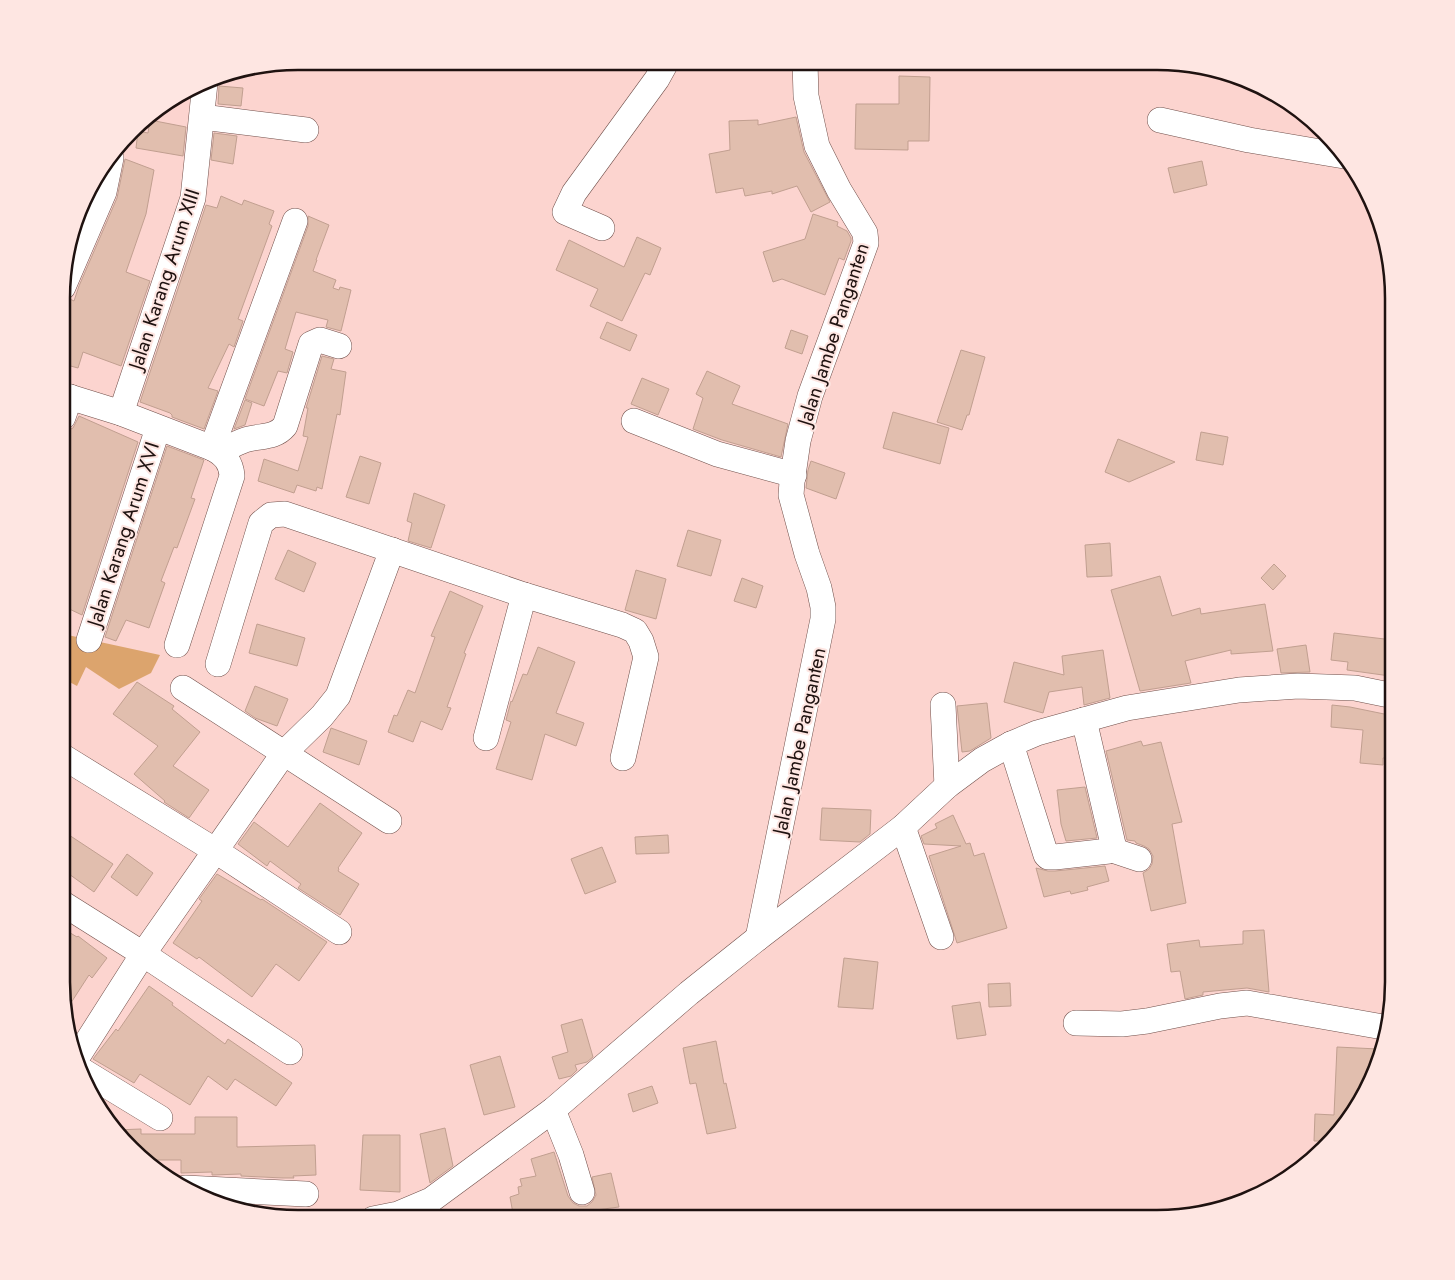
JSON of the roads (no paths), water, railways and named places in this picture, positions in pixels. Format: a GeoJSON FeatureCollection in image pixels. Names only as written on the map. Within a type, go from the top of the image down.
{"type":"FeatureCollection","features":[{"type":"Feature","properties":{"kind":"street"},"geometry":{"type":"LineString","coordinates":[[602,228],[565,212],[574,193],[662,70]]}},
{"type":"Feature","properties":{"kind":"street","name":"Jalan Jambe Panganten"},"geometry":{"type":"LineString","coordinates":[[758,938],[823,619],[823,607],[819,588],[807,554],[792,484],[798,441],[810,396],[866,243],[865,233],[839,190],[817,146],[806,96],[805,70]]}},
{"type":"Feature","properties":{"kind":"street","name":"Jalan Karang Arum XIII"},"geometry":{"type":"LineString","coordinates":[[121,413],[193,198],[204,90]]}},
{"type":"Feature","properties":{"kind":"street"},"geometry":{"type":"LineString","coordinates":[[202,117],[306,130]]}},
{"type":"Feature","properties":{"kind":"street"},"geometry":{"type":"LineString","coordinates":[[1160,120],[1249,140],[1334,154]]}},
{"type":"Feature","properties":{"kind":"street"},"geometry":{"type":"LineString","coordinates":[[72,265],[104,192],[108,170]]}},
{"type":"Feature","properties":{"kind":"street"},"geometry":{"type":"LineString","coordinates":[[216,450],[296,221]]}},
{"type":"Feature","properties":{"kind":"street"},"geometry":{"type":"LineString","coordinates":[[216,450],[247,439],[273,435],[280,431],[285,426],[311,344],[320,340],[339,346]]}},
{"type":"Feature","properties":{"kind":"street"},"geometry":{"type":"LineString","coordinates":[[70,404],[121,413],[216,450],[227,460],[232,476],[176,646]]}},
{"type":"Feature","properties":{"kind":"street"},"geometry":{"type":"LineString","coordinates":[[634,421],[792,484]]}},
{"type":"Feature","properties":{"kind":"street","name":"Jalan Karang Arum XVI"},"geometry":{"type":"LineString","coordinates":[[89,640],[158,428]]}},
{"type":"Feature","properties":{"kind":"street"},"geometry":{"type":"LineString","coordinates":[[218,664],[262,523],[271,515],[285,514],[524,595],[622,625],[635,631],[641,640],[646,657],[623,758]]}},
{"type":"Feature","properties":{"kind":"street"},"geometry":{"type":"LineString","coordinates":[[81,1051],[143,954],[284,753],[322,716],[338,696],[392,550]]}},
{"type":"Feature","properties":{"kind":"street"},"geometry":{"type":"LineString","coordinates":[[486,738],[524,595]]}},
{"type":"Feature","properties":{"kind":"street"},"geometry":{"type":"LineString","coordinates":[[435,1209],[689,993],[903,827],[947,786],[982,760],[1011,744],[1037,733],[1127,708],[1239,690],[1298,686],[1355,688],[1385,694]]}},
{"type":"Feature","properties":{"kind":"street"},"geometry":{"type":"LineString","coordinates":[[183,688],[389,821]]}},
{"type":"Feature","properties":{"kind":"street"},"geometry":{"type":"LineString","coordinates":[[944,705],[947,786]]}},
{"type":"Feature","properties":{"kind":"street"},"geometry":{"type":"LineString","coordinates":[[1084,720],[1113,844],[1112,850]]}},
{"type":"Feature","properties":{"kind":"street"},"geometry":{"type":"LineString","coordinates":[[1011,744],[1048,857],[1112,850],[1139,859]]}},
{"type":"Feature","properties":{"kind":"street"},"geometry":{"type":"LineString","coordinates":[[70,761],[216,851],[338,932]]}},
{"type":"Feature","properties":{"kind":"street"},"geometry":{"type":"LineString","coordinates":[[903,827],[941,937]]}},
{"type":"Feature","properties":{"kind":"street"},"geometry":{"type":"LineString","coordinates":[[70,908],[143,954],[290,1052]]}},
{"type":"Feature","properties":{"kind":"street"},"geometry":{"type":"LineString","coordinates":[[1076,1023],[1122,1024],[1147,1021],[1220,1006],[1247,1003],[1381,1027]]}},
{"type":"Feature","properties":{"kind":"street"},"geometry":{"type":"LineString","coordinates":[[90,1075],[160,1118]]}},
{"type":"Feature","properties":{"kind":"street"},"geometry":{"type":"LineString","coordinates":[[553,1110],[571,1155],[582,1192]]}},
{"type":"Feature","properties":{"kind":"street"},"geometry":{"type":"LineString","coordinates":[[203,1189],[306,1194]]}}]}
